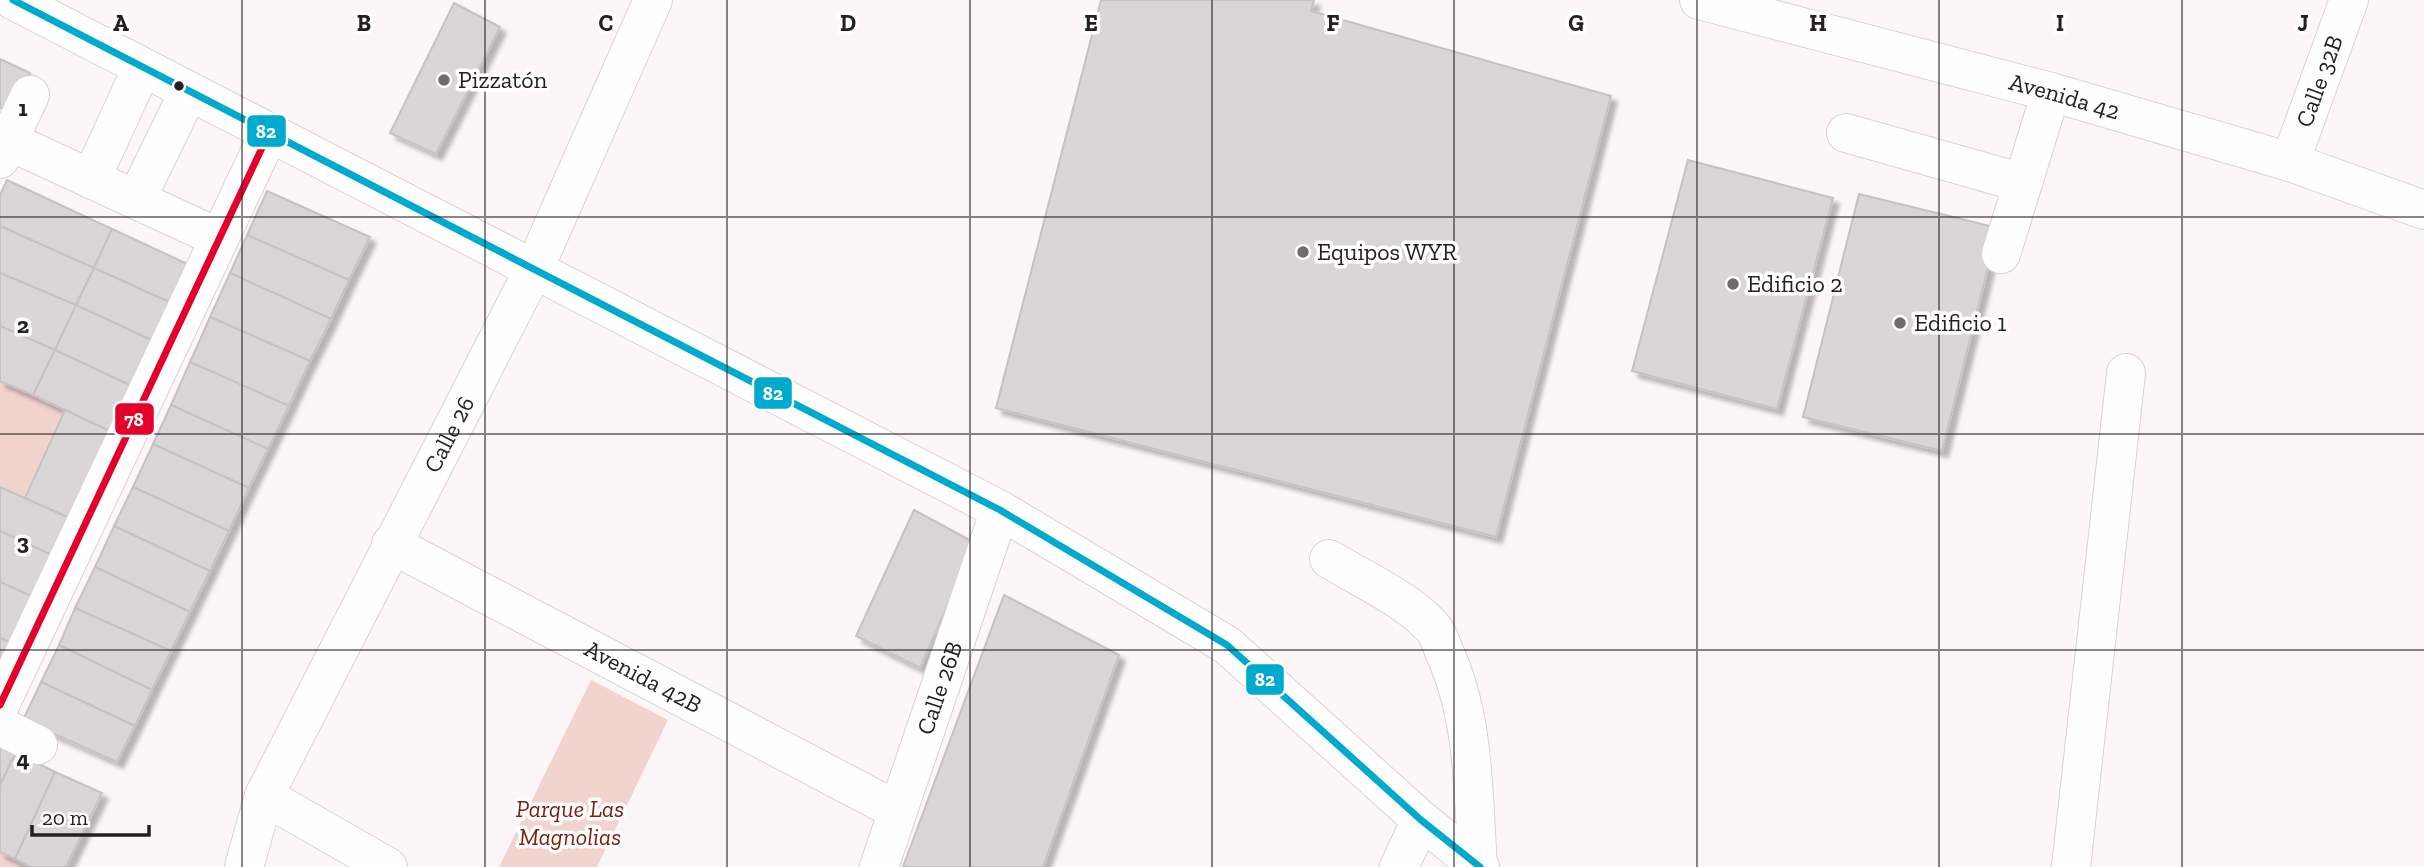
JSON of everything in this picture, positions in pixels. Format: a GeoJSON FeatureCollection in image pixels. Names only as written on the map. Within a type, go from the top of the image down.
{"type":"FeatureCollection","features":[{"type":"Feature","properties":{"kind":"street"},"geometry":{"type":"LineString","coordinates":[[13,0],[1000,510],[1227,645],[1421,820],[1479,867]]}},
{"type":"Feature","properties":{"kind":"street","name":"Calle 26"},"geometry":{"type":"LineString","coordinates":[[244,867],[264,796],[534,269],[653,0]]}},
{"type":"Feature","properties":{"kind":"street","name":"Avenida 42"},"geometry":{"type":"LineString","coordinates":[[1699,0],[2051,92],[2290,162],[2424,210]]}},
{"type":"Feature","properties":{"kind":"street","name":"Calle 32B"},"geometry":{"type":"LineString","coordinates":[[2290,162],[2349,0]]}},
{"type":"Feature","properties":{"kind":"street"},"geometry":{"type":"LineString","coordinates":[[91,179],[142,68]]}},
{"type":"Feature","properties":{"kind":"street"},"geometry":{"type":"LineString","coordinates":[[136,200],[189,91]]}},
{"type":"Feature","properties":{"kind":"street"},"geometry":{"type":"LineString","coordinates":[[2001,254],[2051,92]]}},
{"type":"Feature","properties":{"kind":"street"},"geometry":{"type":"LineString","coordinates":[[30,95],[4,150],[91,179],[219,238]]}},
{"type":"Feature","properties":{"kind":"street"},"geometry":{"type":"LineString","coordinates":[[0,705],[269,133]]}},
{"type":"Feature","properties":{"kind":"street"},"geometry":{"type":"LineString","coordinates":[[1846,134],[2024,183]]}},
{"type":"Feature","properties":{"kind":"street"},"geometry":{"type":"LineString","coordinates":[[2071,867],[2126,373]]}},
{"type":"Feature","properties":{"kind":"street","name":"Calle 26B"},"geometry":{"type":"LineString","coordinates":[[878,867],[1000,510]]}},
{"type":"Feature","properties":{"kind":"street","name":"Avenida 42B"},"geometry":{"type":"LineString","coordinates":[[391,544],[896,810]]}},
{"type":"Feature","properties":{"kind":"street"},"geometry":{"type":"LineString","coordinates":[[1329,559],[1401,602],[1434,628],[1449,661],[1464,708],[1471,754],[1479,867]]}},
{"type":"Feature","properties":{"kind":"street"},"geometry":{"type":"LineString","coordinates":[[0,726],[38,745]]}},
{"type":"Feature","properties":{"kind":"street"},"geometry":{"type":"LineString","coordinates":[[264,796],[388,867]]}},
{"type":"Feature","properties":{"kind":"street"},"geometry":{"type":"LineString","coordinates":[[1399,867],[1421,820]]}},
{"type":"Feature","properties":{"kind":"green space"},"geometry":{"type":"Polygon","coordinates":[[[0,381],[65,410],[25,498],[0,487],[0,381]]]}},
{"type":"Feature","properties":{"kind":"green space","name":"Parque Las Magnolias"},"geometry":{"type":"Polygon","coordinates":[[[591,680],[668,720],[597,867],[499,867],[591,680]]]}},
{"type":"Feature","properties":{"kind":"green space"},"geometry":{"type":"Polygon","coordinates":[[[0,852],[31,867],[0,867],[0,852]]]}},
{"type":"Feature","properties":{"kind":"building","name":"Equipos WYR"},"geometry":{"type":"Polygon","coordinates":[[[1101,0],[1314,0],[1311,11],[1611,96],[1496,537],[996,408],[1101,0]]]}},
{"type":"Feature","properties":{"kind":"building","name":"Pizzatón"},"geometry":{"type":"Polygon","coordinates":[[[454,3],[500,27],[436,154],[390,133],[454,3]]]}},
{"type":"Feature","properties":{"kind":"building"},"geometry":{"type":"Polygon","coordinates":[[[0,59],[30,73],[11,113],[0,108],[0,59]]]}},
{"type":"Feature","properties":{"kind":"building","name":"Edificio 2"},"geometry":{"type":"Polygon","coordinates":[[[1688,160],[1833,198],[1777,409],[1632,371],[1688,160]]]}},
{"type":"Feature","properties":{"kind":"building"},"geometry":{"type":"Polygon","coordinates":[[[7,180],[112,229],[94,268],[0,226],[0,195],[7,180]]]}},
{"type":"Feature","properties":{"kind":"building"},"geometry":{"type":"Polygon","coordinates":[[[267,191],[370,237],[349,280],[247,235],[267,191]]]}},
{"type":"Feature","properties":{"kind":"building","name":"Edificio 1"},"geometry":{"type":"Polygon","coordinates":[[[1859,194],[1998,228],[1942,451],[1803,417],[1859,194]]]}},
{"type":"Feature","properties":{"kind":"building"},"geometry":{"type":"Polygon","coordinates":[[[0,226],[94,268],[76,305],[0,273],[0,226]]]}},
{"type":"Feature","properties":{"kind":"building"},"geometry":{"type":"Polygon","coordinates":[[[112,229],[196,268],[178,306],[94,268],[112,229]]]}},
{"type":"Feature","properties":{"kind":"building"},"geometry":{"type":"Polygon","coordinates":[[[247,235],[349,280],[331,319],[230,273],[247,235]]]}},
{"type":"Feature","properties":{"kind":"building"},"geometry":{"type":"Polygon","coordinates":[[[94,268],[178,306],[160,344],[76,305],[94,268]]]}},
{"type":"Feature","properties":{"kind":"building"},"geometry":{"type":"Polygon","coordinates":[[[0,273],[76,305],[55,350],[0,326],[0,273]]]}},
{"type":"Feature","properties":{"kind":"building"},"geometry":{"type":"Polygon","coordinates":[[[230,273],[331,319],[310,361],[210,317],[230,273]]]}},
{"type":"Feature","properties":{"kind":"building"},"geometry":{"type":"Polygon","coordinates":[[[76,305],[160,344],[138,389],[55,350],[76,305]]]}},
{"type":"Feature","properties":{"kind":"building"},"geometry":{"type":"Polygon","coordinates":[[[210,317],[310,361],[289,406],[190,362],[210,317]]]}},
{"type":"Feature","properties":{"kind":"building"},"geometry":{"type":"Polygon","coordinates":[[[0,326],[55,350],[33,395],[0,381],[0,326]]]}},
{"type":"Feature","properties":{"kind":"building"},"geometry":{"type":"Polygon","coordinates":[[[55,350],[138,389],[116,434],[33,395],[55,350]]]}},
{"type":"Feature","properties":{"kind":"building"},"geometry":{"type":"Polygon","coordinates":[[[190,362],[289,406],[268,449],[171,405],[190,362]]]}},
{"type":"Feature","properties":{"kind":"building"},"geometry":{"type":"Polygon","coordinates":[[[171,405],[268,449],[249,488],[153,444],[171,405]]]}},
{"type":"Feature","properties":{"kind":"building"},"geometry":{"type":"Polygon","coordinates":[[[65,410],[116,434],[76,521],[25,498],[65,410]]]}},
{"type":"Feature","properties":{"kind":"building"},"geometry":{"type":"Polygon","coordinates":[[[153,444],[249,488],[229,531],[133,487],[153,444]]]}},
{"type":"Feature","properties":{"kind":"building"},"geometry":{"type":"Polygon","coordinates":[[[0,487],[76,521],[58,558],[0,531],[0,487]]]}},
{"type":"Feature","properties":{"kind":"building"},"geometry":{"type":"Polygon","coordinates":[[[133,487],[229,531],[210,571],[114,526],[133,487]]]}},
{"type":"Feature","properties":{"kind":"building"},"geometry":{"type":"Polygon","coordinates":[[[914,510],[975,543],[920,668],[856,636],[914,510]]]}},
{"type":"Feature","properties":{"kind":"building"},"geometry":{"type":"Polygon","coordinates":[[[114,526],[210,571],[190,612],[95,567],[114,526]]]}},
{"type":"Feature","properties":{"kind":"building"},"geometry":{"type":"Polygon","coordinates":[[[0,531],[58,558],[38,599],[0,582],[0,531]]]}},
{"type":"Feature","properties":{"kind":"building"},"geometry":{"type":"Polygon","coordinates":[[[95,567],[190,612],[171,651],[75,608],[95,567]]]}},
{"type":"Feature","properties":{"kind":"building"},"geometry":{"type":"Polygon","coordinates":[[[0,582],[38,599],[17,645],[0,638],[0,582]]]}},
{"type":"Feature","properties":{"kind":"building"},"geometry":{"type":"Polygon","coordinates":[[[1004,595],[1119,655],[1043,867],[903,867],[1004,595]]]}},
{"type":"Feature","properties":{"kind":"building"},"geometry":{"type":"Polygon","coordinates":[[[75,608],[171,651],[152,690],[59,645],[75,608]]]}},
{"type":"Feature","properties":{"kind":"building"},"geometry":{"type":"Polygon","coordinates":[[[0,638],[17,645],[0,684],[0,638]]]}},
{"type":"Feature","properties":{"kind":"building"},"geometry":{"type":"Polygon","coordinates":[[[59,645],[152,690],[135,726],[41,682],[59,645]]]}},
{"type":"Feature","properties":{"kind":"building"},"geometry":{"type":"Polygon","coordinates":[[[41,682],[135,726],[117,762],[23,720],[41,682]]]}},
{"type":"Feature","properties":{"kind":"building"},"geometry":{"type":"Polygon","coordinates":[[[0,745],[16,752],[0,785],[0,745]]]}},
{"type":"Feature","properties":{"kind":"building"},"geometry":{"type":"Polygon","coordinates":[[[16,752],[55,772],[15,859],[0,852],[0,785],[16,752]]]}},
{"type":"Feature","properties":{"kind":"building"},"geometry":{"type":"Polygon","coordinates":[[[55,772],[102,793],[66,867],[31,867],[15,859],[55,772]]]}},
{"type":"Feature","properties":{"kind":"transit line","name":"82"},"geometry":{"type":"LineString","coordinates":[[13,0],[1000,510],[1227,645],[1421,820],[1480,867]]}},
{"type":"Feature","properties":{"kind":"transit line","name":"78"},"geometry":{"type":"LineString","coordinates":[[0,705],[269,133]]}},
{"type":"Feature","properties":{"kind":"place","name":"Pizzatón"},"geometry":{"type":"Point","coordinates":[444,80]}},
{"type":"Feature","properties":{"kind":"place","name":"Equipos WYR"},"geometry":{"type":"Point","coordinates":[1303,252]}},
{"type":"Feature","properties":{"kind":"place","name":"Edificio 2"},"geometry":{"type":"Point","coordinates":[1733,284]}},
{"type":"Feature","properties":{"kind":"place","name":"Edificio 1"},"geometry":{"type":"Point","coordinates":[1900,323]}}]}
